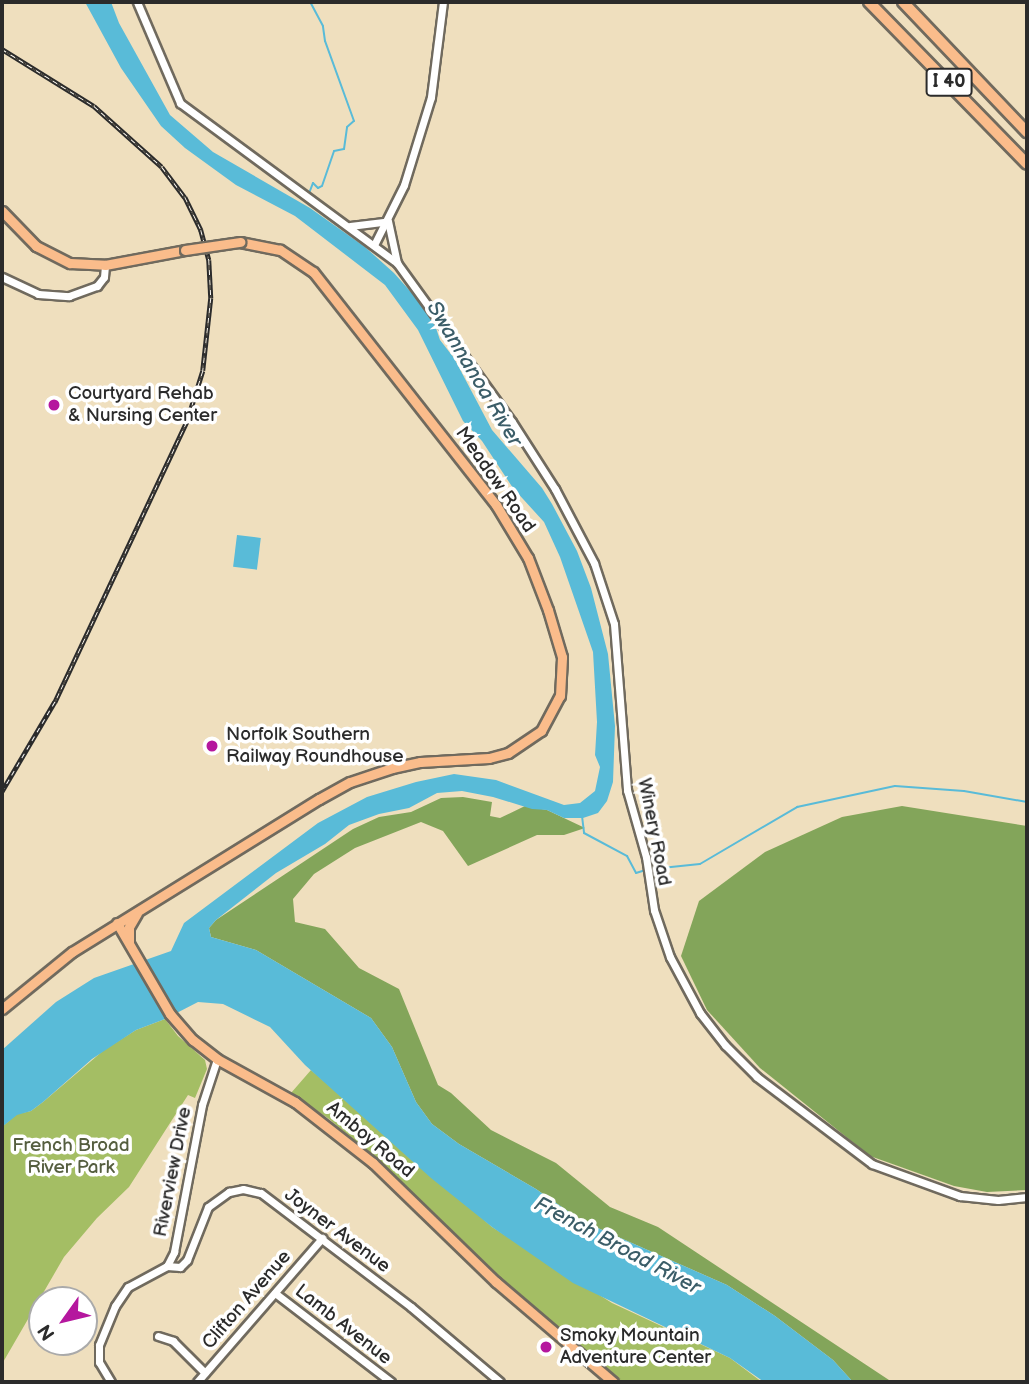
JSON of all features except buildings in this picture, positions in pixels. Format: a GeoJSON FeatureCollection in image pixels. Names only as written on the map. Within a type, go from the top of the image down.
{"type":"FeatureCollection","features":[{"type":"Feature","properties":{"kind":"highway","name":"I 40"},"geometry":{"type":"LineString","coordinates":[[869,2],[1027,164]]}},
{"type":"Feature","properties":{"kind":"highway","name":"I 40"},"geometry":{"type":"LineString","coordinates":[[903,2],[1027,132]]}},
{"type":"Feature","properties":{"kind":"main road","name":"Meadow Road"},"geometry":{"type":"LineString","coordinates":[[2,211],[28,240],[51,256],[70,263],[105,265],[240,242],[280,250],[313,272],[496,505],[522,548],[540,588],[560,646],[563,685],[550,720],[532,740],[516,750],[489,758],[405,765],[350,782],[117,923],[55,964],[2,1009]]}},
{"type":"Feature","properties":{"kind":"main road"},"geometry":{"type":"LineString","coordinates":[[130,944],[130,923],[141,909]]}},
{"type":"Feature","properties":{"kind":"main road","name":"Amboy Road"},"geometry":{"type":"LineString","coordinates":[[117,923],[170,1014],[199,1046],[217,1059],[295,1102],[373,1163],[496,1282],[613,1382]]}},
{"type":"Feature","properties":{"kind":"street","name":"Winery Road"},"geometry":{"type":"LineString","coordinates":[[136,2],[180,103],[301,195],[350,226],[397,263],[512,422],[555,489],[594,563],[614,624],[627,790],[646,857],[654,909],[670,957],[700,1013],[725,1045],[783,1099],[872,1164],[917,1183],[960,1196],[998,1200],[1027,1197]]}},
{"type":"Feature","properties":{"kind":"street"},"geometry":{"type":"LineString","coordinates":[[374,245],[404,185],[431,97],[443,2]]}},
{"type":"Feature","properties":{"kind":"street"},"geometry":{"type":"LineString","coordinates":[[350,226],[388,221]]}},
{"type":"Feature","properties":{"kind":"street"},"geometry":{"type":"LineString","coordinates":[[388,221],[397,263]]}},
{"type":"Feature","properties":{"kind":"street"},"geometry":{"type":"LineString","coordinates":[[2,276],[31,292],[69,296],[97,286],[104,277],[105,265]]}},
{"type":"Feature","properties":{"kind":"street","name":"Riverview Drive"},"geometry":{"type":"LineString","coordinates":[[111,1382],[99,1363],[99,1345],[115,1306],[128,1287],[167,1266],[174,1252],[202,1105],[217,1059]]}},
{"type":"Feature","properties":{"kind":"street","name":"Joyner Avenue"},"geometry":{"type":"LineString","coordinates":[[167,1266],[180,1267],[187,1260],[208,1207],[229,1192],[243,1189],[261,1193],[322,1238],[500,1382]]}},
{"type":"Feature","properties":{"kind":"street","name":"Clifton Avenue"},"geometry":{"type":"LineString","coordinates":[[197,1382],[322,1238]]}},
{"type":"Feature","properties":{"kind":"street","name":"Lamb Avenue"},"geometry":{"type":"LineString","coordinates":[[275,1293],[391,1382]]}},
{"type":"Feature","properties":{"kind":"street"},"geometry":{"type":"LineString","coordinates":[[158,1336],[173,1341],[205,1373]]}},
{"type":"Feature","properties":{"kind":"green space"},"geometry":{"type":"Polygon","coordinates":[[[463,797],[492,802],[490,816],[500,818],[525,806],[547,810],[585,828],[564,835],[537,835],[468,866],[443,831],[421,822],[355,848],[314,874],[293,899],[295,922],[325,929],[359,968],[399,989],[438,1085],[451,1093],[491,1130],[556,1163],[610,1207],[658,1227],[892,1382],[853,1382],[833,1360],[775,1316],[727,1285],[582,1221],[536,1189],[459,1144],[432,1124],[416,1102],[392,1047],[371,1018],[256,950],[211,937],[209,928],[216,920],[353,829],[379,817],[411,812],[441,798],[463,797]]]}},
{"type":"Feature","properties":{"kind":"green space"},"geometry":{"type":"Polygon","coordinates":[[[902,806],[1027,826],[1027,1190],[987,1192],[954,1186],[870,1156],[760,1068],[707,1010],[681,956],[699,901],[765,852],[842,817],[902,806]]]}},
{"type":"Feature","properties":{"kind":"green space","name":"French Broad River Park"},"geometry":{"type":"Polygon","coordinates":[[[165,1019],[178,1036],[205,1060],[207,1069],[195,1098],[188,1095],[129,1187],[97,1218],[64,1257],[47,1286],[28,1286],[28,1319],[2,1364],[2,1127],[17,1114],[31,1111],[104,1050],[136,1030],[165,1019]]]}},
{"type":"Feature","properties":{"kind":"green space"},"geometry":{"type":"Polygon","coordinates":[[[311,1070],[492,1227],[612,1303],[730,1358],[762,1382],[621,1382],[498,1275],[388,1169],[329,1119],[291,1093],[311,1070]]]}},
{"type":"Feature","properties":{"kind":"water","name":"French Broad River"},"geometry":{"type":"Polygon","coordinates":[[[85,2],[111,2],[119,23],[170,115],[213,152],[310,208],[365,247],[394,273],[418,300],[435,325],[440,340],[454,358],[492,430],[542,488],[552,504],[577,551],[591,588],[608,654],[615,726],[613,782],[607,801],[598,813],[583,818],[564,818],[547,810],[532,809],[493,797],[462,791],[437,793],[409,808],[379,814],[349,825],[325,844],[276,873],[216,920],[209,928],[211,937],[256,950],[371,1018],[392,1047],[416,1102],[432,1124],[459,1144],[536,1189],[582,1221],[727,1285],[775,1316],[833,1360],[853,1382],[764,1382],[730,1358],[573,1283],[492,1227],[431,1178],[305,1065],[270,1027],[223,1004],[198,1002],[136,1030],[92,1059],[31,1111],[17,1115],[2,1127],[2,1050],[56,1002],[94,978],[171,951],[184,923],[318,823],[367,797],[454,774],[496,780],[564,805],[580,803],[595,791],[600,767],[595,755],[597,722],[593,652],[560,557],[544,522],[513,488],[482,441],[463,421],[418,330],[385,285],[295,216],[236,185],[185,148],[161,126],[121,68],[85,2]]]}},
{"type":"Feature","properties":{"kind":"water"},"geometry":{"type":"Polygon","coordinates":[[[237,535],[261,538],[257,570],[233,567],[237,535]]]}},
{"type":"Feature","properties":{"kind":"waterway"},"geometry":{"type":"LineString","coordinates":[[308,196],[313,183],[318,188],[322,186],[334,151],[344,149],[347,127],[354,121],[325,41],[323,26],[310,2]]}},
{"type":"Feature","properties":{"kind":"waterway"},"geometry":{"type":"LineString","coordinates":[[652,869],[700,864],[797,807],[895,786],[964,791],[1027,802]]}},
{"type":"Feature","properties":{"kind":"waterway"},"geometry":{"type":"LineString","coordinates":[[582,816],[584,833],[627,856],[636,873],[646,870]]}},
{"type":"Feature","properties":{"kind":"railway"},"geometry":{"type":"LineString","coordinates":[[2,49],[94,106],[162,167],[185,197],[201,230],[209,260],[211,298],[203,371],[187,422],[55,702],[2,792]]}},
{"type":"Feature","properties":{"kind":"place","name":"Courtyard Rehab & Nursing Center"},"geometry":{"type":"Point","coordinates":[54,405]}},
{"type":"Feature","properties":{"kind":"place","name":"Norfolk Southern Railway Roundhouse"},"geometry":{"type":"Point","coordinates":[212,746]}},
{"type":"Feature","properties":{"kind":"place","name":"Smoky Mountain Adventure Center"},"geometry":{"type":"Point","coordinates":[546,1347]}},
{"type":"Feature","properties":{"kind":"water label","name":"Swannanoa River"},"geometry":{"type":"Point","coordinates":[474,374]}}]}
